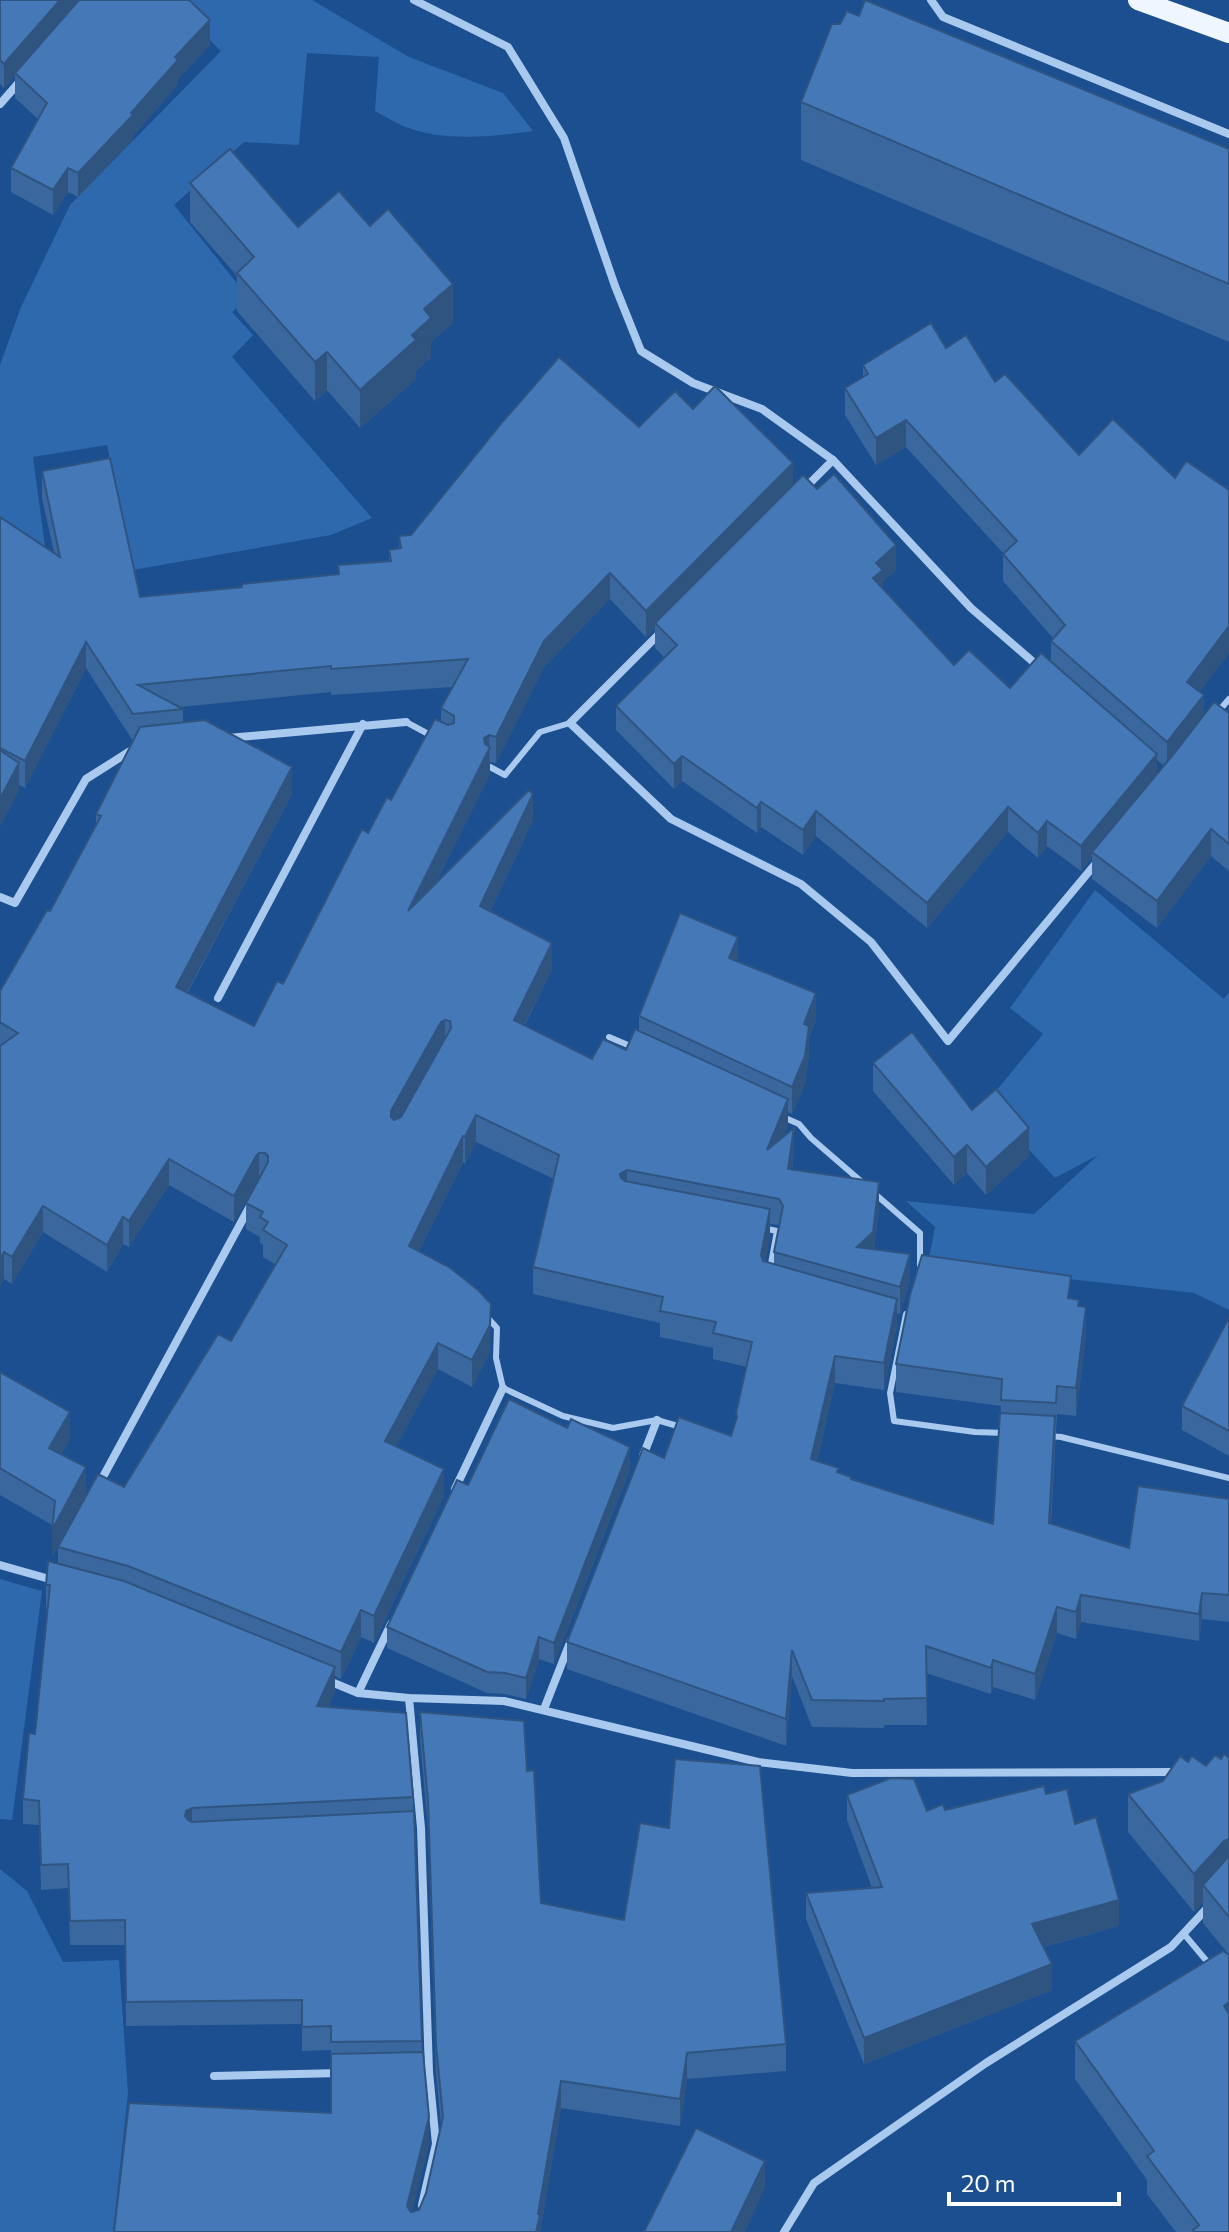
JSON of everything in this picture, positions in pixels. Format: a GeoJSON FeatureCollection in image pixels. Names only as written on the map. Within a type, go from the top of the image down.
{"type":"FeatureCollection","features":[{"type":"Feature","properties":{"kind":"main road"},"geometry":{"type":"LineString","coordinates":[[1138,0],[1229,33]]}},
{"type":"Feature","properties":{"kind":"street"},"geometry":{"type":"LineString","coordinates":[[414,0],[508,47],[564,138],[641,351],[693,383],[762,409],[833,460],[971,608],[1052,678]]}},
{"type":"Feature","properties":{"kind":"street"},"geometry":{"type":"LineString","coordinates":[[931,0],[943,17],[1229,134]]}},
{"type":"Feature","properties":{"kind":"street"},"geometry":{"type":"LineString","coordinates":[[0,104],[30,69]]}},
{"type":"Feature","properties":{"kind":"street"},"geometry":{"type":"LineString","coordinates":[[800,493],[833,460]]}},
{"type":"Feature","properties":{"kind":"street"},"geometry":{"type":"LineString","coordinates":[[669,625],[570,723],[671,819],[801,884],[871,942],[948,1041],[1107,850]]}},
{"type":"Feature","properties":{"kind":"street"},"geometry":{"type":"LineString","coordinates":[[212,740],[406,722]]}},
{"type":"Feature","properties":{"kind":"street"},"geometry":{"type":"LineString","coordinates":[[218,998],[363,724]]}},
{"type":"Feature","properties":{"kind":"street"},"geometry":{"type":"LineString","coordinates":[[0,897],[15,903],[86,779],[136,747],[151,746]]}},
{"type":"Feature","properties":{"kind":"street"},"geometry":{"type":"LineString","coordinates":[[94,1494],[254,1200]]}},
{"type":"Feature","properties":{"kind":"street"},"geometry":{"type":"LineString","coordinates":[[450,1499],[503,1388]]}},
{"type":"Feature","properties":{"kind":"street"},"geometry":{"type":"LineString","coordinates":[[640,1463],[657,1420]]}},
{"type":"Feature","properties":{"kind":"street"},"geometry":{"type":"LineString","coordinates":[[48,1578],[56,1564]]}},
{"type":"Feature","properties":{"kind":"street"},"geometry":{"type":"LineString","coordinates":[[0,1565],[61,1582]]}},
{"type":"Feature","properties":{"kind":"street"},"geometry":{"type":"LineString","coordinates":[[358,1693],[398,1610]]}},
{"type":"Feature","properties":{"kind":"street"},"geometry":{"type":"LineString","coordinates":[[544,1709],[572,1637]]}},
{"type":"Feature","properties":{"kind":"street"},"geometry":{"type":"LineString","coordinates":[[315,1675],[358,1693],[504,1701],[758,1762],[852,1773],[1182,1772]]}},
{"type":"Feature","properties":{"kind":"street"},"geometry":{"type":"LineString","coordinates":[[409,1698],[421,1828],[429,2072],[436,2144],[419,2218]]}},
{"type":"Feature","properties":{"kind":"street"},"geometry":{"type":"LineString","coordinates":[[406,1828],[421,1828]]}},
{"type":"Feature","properties":{"kind":"street"},"geometry":{"type":"LineString","coordinates":[[784,2232],[814,2183],[986,2063],[1171,1947],[1220,1894]]}},
{"type":"Feature","properties":{"kind":"street"},"geometry":{"type":"LineString","coordinates":[[414,2072],[429,2072]]}},
{"type":"Feature","properties":{"kind":"street"},"geometry":{"type":"LineString","coordinates":[[214,2076],[352,2073]]}},
{"type":"Feature","properties":{"kind":"lane"},"geometry":{"type":"LineString","coordinates":[[1211,721],[1229,699]]}},
{"type":"Feature","properties":{"kind":"lane"},"geometry":{"type":"LineString","coordinates":[[406,722],[439,740]]}},
{"type":"Feature","properties":{"kind":"lane"},"geometry":{"type":"LineString","coordinates":[[490,767],[505,775],[540,732],[570,723]]}},
{"type":"Feature","properties":{"kind":"lane"},"geometry":{"type":"LineString","coordinates":[[609,1037],[636,1049]]}},
{"type":"Feature","properties":{"kind":"lane"},"geometry":{"type":"LineString","coordinates":[[772,1111],[799,1124],[920,1233],[921,1264],[917,1278]]}},
{"type":"Feature","properties":{"kind":"lane"},"geometry":{"type":"LineString","coordinates":[[762,1228],[777,1231],[767,1283]]}},
{"type":"Feature","properties":{"kind":"lane"},"geometry":{"type":"LineString","coordinates":[[908,1307],[890,1393],[894,1421],[975,1432],[1019,1433]]}},
{"type":"Feature","properties":{"kind":"lane"},"geometry":{"type":"LineString","coordinates":[[482,1312],[497,1328],[496,1358],[503,1388],[563,1416],[613,1428],[657,1420],[687,1429]]}},
{"type":"Feature","properties":{"kind":"lane"},"geometry":{"type":"LineString","coordinates":[[889,1317],[904,1321]]}},
{"type":"Feature","properties":{"kind":"lane"},"geometry":{"type":"LineString","coordinates":[[1033,1435],[1061,1437],[1229,1478]]}},
{"type":"Feature","properties":{"kind":"lane"},"geometry":{"type":"LineString","coordinates":[[1184,1934],[1211,1967]]}},
{"type":"Feature","properties":{"kind":"shaded area"},"geometry":{"type":"Polygon","coordinates":[[[169,0],[312,0],[409,57],[503,93],[533,131],[451,136],[403,126],[375,111],[379,57],[307,53],[299,145],[244,142],[174,205],[249,298],[232,312],[253,335],[232,357],[372,518],[331,535],[133,570],[107,445],[33,457],[45,546],[21,557],[0,619],[0,365],[21,307],[70,205],[221,51],[169,0]]]}},
{"type":"Feature","properties":{"kind":"shaded area"},"geometry":{"type":"Polygon","coordinates":[[[1095,890],[1224,999],[1229,992],[1229,1310],[1194,1293],[928,1263],[935,1227],[906,1201],[1034,1214],[1098,1155],[1055,1178],[986,1103],[1043,1034],[1010,1008],[1095,890]]]}},
{"type":"Feature","properties":{"kind":"shaded area"},"geometry":{"type":"Polygon","coordinates":[[[0,1579],[42,1591],[12,1820],[0,1819],[0,1579]]]}},
{"type":"Feature","properties":{"kind":"shaded area"},"geometry":{"type":"Polygon","coordinates":[[[0,1869],[27,1891],[63,1962],[119,1960],[128,2093],[113,2232],[0,2232],[0,1869]]]}},
{"type":"Feature","properties":{"kind":"building"},"geometry":{"type":"Polygon","coordinates":[[[0,0],[60,0],[4,64],[0,60],[0,0]]]}},
{"type":"Feature","properties":{"kind":"building"},"geometry":{"type":"Polygon","coordinates":[[[79,0],[189,0],[210,20],[175,57],[178,60],[131,113],[133,115],[78,173],[68,168],[53,190],[11,168],[47,103],[15,73],[79,0]]]}},
{"type":"Feature","properties":{"kind":"building"},"geometry":{"type":"Polygon","coordinates":[[[865,0],[1229,149],[1229,284],[801,102],[832,24],[840,24],[847,11],[859,16],[865,0]]]}},
{"type":"Feature","properties":{"kind":"building"},"geometry":{"type":"Polygon","coordinates":[[[230,149],[298,227],[339,191],[370,226],[388,209],[453,284],[424,309],[431,318],[412,335],[416,340],[360,390],[327,352],[315,362],[237,273],[254,257],[190,183],[230,149]]]}},
{"type":"Feature","properties":{"kind":"building"},"geometry":{"type":"Polygon","coordinates":[[[931,323],[946,348],[966,335],[995,382],[1005,374],[1079,455],[1113,419],[1175,478],[1186,461],[1229,490],[1229,626],[1187,682],[1204,695],[1167,742],[1051,641],[1065,625],[1003,554],[1017,541],[906,420],[876,438],[845,388],[868,374],[863,365],[931,323]]]}},
{"type":"Feature","properties":{"kind":"building"},"geometry":{"type":"Polygon","coordinates":[[[559,357],[639,427],[675,391],[693,409],[715,386],[793,463],[646,611],[610,573],[544,641],[496,737],[489,735],[484,738],[485,744],[490,747],[408,911],[529,790],[533,794],[480,906],[552,943],[514,1020],[592,1059],[603,1039],[626,1050],[635,1029],[788,1099],[767,1150],[794,1128],[788,1169],[879,1182],[873,1232],[857,1247],[910,1254],[900,1287],[774,1252],[783,1206],[779,1199],[627,1170],[620,1174],[625,1181],[770,1209],[761,1255],[763,1261],[897,1299],[884,1363],[835,1356],[811,1459],[839,1468],[837,1472],[851,1479],[993,1524],[1000,1413],[1055,1416],[1049,1523],[1129,1548],[1138,1486],[1229,1499],[1229,1595],[1202,1593],[1199,1614],[1081,1595],[1076,1612],[1057,1607],[1035,1674],[993,1660],[991,1668],[926,1646],[927,1698],[812,1700],[792,1650],[786,1719],[567,1642],[643,1448],[664,1458],[679,1417],[731,1436],[752,1342],[713,1333],[716,1322],[660,1311],[663,1297],[533,1267],[559,1155],[476,1115],[409,1246],[449,1267],[478,1290],[491,1304],[490,1325],[472,1360],[438,1343],[385,1441],[444,1469],[374,1616],[361,1610],[341,1652],[128,1566],[58,1547],[98,1474],[124,1487],[218,1334],[231,1341],[287,1245],[263,1230],[268,1222],[260,1217],[263,1212],[246,1203],[268,1162],[265,1153],[259,1153],[234,1196],[169,1159],[129,1221],[123,1217],[107,1245],[43,1206],[12,1257],[4,1252],[0,1260],[0,1046],[18,1033],[0,1022],[0,991],[47,910],[50,911],[101,816],[96,814],[140,727],[205,720],[292,767],[176,987],[254,1026],[277,981],[283,984],[362,829],[368,833],[387,797],[391,800],[435,719],[448,725],[454,723],[454,716],[441,708],[468,659],[331,669],[331,666],[138,685],[183,709],[133,714],[86,642],[25,761],[0,748],[0,517],[60,557],[42,471],[110,458],[140,597],[339,574],[338,565],[391,561],[389,550],[401,548],[399,536],[411,535],[559,357]],[[450,1021],[441,1022],[391,1111],[394,1120],[401,1117],[451,1028],[450,1021]]]}},
{"type":"Feature","properties":{"kind":"building"},"geometry":{"type":"Polygon","coordinates":[[[834,474],[896,545],[876,563],[883,570],[873,578],[954,665],[969,650],[1010,688],[1041,653],[1157,754],[1081,846],[1047,821],[1038,833],[1008,807],[927,903],[816,811],[803,830],[761,802],[757,808],[682,756],[674,764],[616,706],[677,645],[655,623],[803,475],[817,489],[834,474]]]}},
{"type":"Feature","properties":{"kind":"building"},"geometry":{"type":"Polygon","coordinates":[[[1214,702],[1229,713],[1229,844],[1211,829],[1157,901],[1092,852],[1214,702]]]}},
{"type":"Feature","properties":{"kind":"building"},"geometry":{"type":"Polygon","coordinates":[[[0,750],[19,763],[0,799],[0,750]]]}},
{"type":"Feature","properties":{"kind":"building"},"geometry":{"type":"Polygon","coordinates":[[[680,913],[738,937],[729,958],[816,993],[804,1024],[809,1026],[805,1056],[792,1087],[639,1016],[680,913]]]}},
{"type":"Feature","properties":{"kind":"building"},"geometry":{"type":"Polygon","coordinates":[[[912,1032],[972,1110],[996,1089],[1029,1128],[986,1167],[967,1145],[954,1157],[873,1063],[912,1032]]]}},
{"type":"Feature","properties":{"kind":"building"},"geometry":{"type":"Polygon","coordinates":[[[922,1255],[1071,1276],[1068,1298],[1079,1300],[1078,1306],[1086,1307],[1076,1388],[1057,1386],[1056,1403],[1001,1400],[1002,1379],[896,1364],[922,1255]]]}},
{"type":"Feature","properties":{"kind":"building"},"geometry":{"type":"Polygon","coordinates":[[[1229,1318],[1229,1431],[1182,1406],[1229,1318]]]}},
{"type":"Feature","properties":{"kind":"building"},"geometry":{"type":"Polygon","coordinates":[[[0,1372],[70,1412],[49,1448],[86,1467],[52,1530],[55,1501],[0,1468],[0,1372]]]}},
{"type":"Feature","properties":{"kind":"building"},"geometry":{"type":"Polygon","coordinates":[[[509,1399],[567,1428],[571,1419],[630,1447],[554,1643],[539,1637],[526,1678],[487,1672],[387,1627],[457,1480],[468,1485],[509,1399]]]}},
{"type":"Feature","properties":{"kind":"building"},"geometry":{"type":"Polygon","coordinates":[[[48,1561],[124,1581],[335,1667],[317,1706],[406,1713],[413,1797],[192,1808],[186,1811],[185,1816],[192,1822],[414,1811],[422,2041],[331,2042],[331,2026],[302,2027],[302,2000],[126,2002],[125,1920],[70,1921],[68,1864],[41,1865],[39,1801],[23,1799],[29,1733],[35,1734],[50,1585],[46,1585],[48,1561]]]}},
{"type":"Feature","properties":{"kind":"building"},"geometry":{"type":"Polygon","coordinates":[[[420,1712],[524,1721],[527,1771],[534,1770],[541,1903],[624,1920],[640,1823],[669,1828],[675,1759],[760,1766],[786,2044],[687,2053],[680,2099],[561,2081],[536,2232],[114,2232],[129,2103],[331,2113],[331,2054],[423,2052],[429,2117],[407,2206],[411,2212],[419,2210],[426,2193],[443,2117],[436,2045],[428,1801],[420,1712]]]}},
{"type":"Feature","properties":{"kind":"building"},"geometry":{"type":"Polygon","coordinates":[[[1224,1754],[1229,1758],[1229,1839],[1194,1874],[1128,1794],[1163,1781],[1180,1756],[1188,1762],[1192,1756],[1206,1766],[1215,1755],[1221,1759],[1224,1754]]]}},
{"type":"Feature","properties":{"kind":"building"},"geometry":{"type":"Polygon","coordinates":[[[891,1778],[914,1779],[927,1811],[943,1804],[945,1810],[1044,1786],[1046,1794],[1067,1789],[1075,1824],[1096,1817],[1119,1900],[1032,1924],[1052,1964],[864,2038],[806,1893],[882,1887],[847,1795],[891,1778]]]}},
{"type":"Feature","properties":{"kind":"building"},"geometry":{"type":"Polygon","coordinates":[[[1229,1856],[1229,1917],[1203,1885],[1229,1856]]]}},
{"type":"Feature","properties":{"kind":"building"},"geometry":{"type":"Polygon","coordinates":[[[1223,1951],[1229,1955],[1229,2002],[1224,2006],[1229,2014],[1229,2232],[1194,2232],[1199,2225],[1147,2156],[1154,2151],[1075,2041],[1223,1951]]]}},
{"type":"Feature","properties":{"kind":"building"},"geometry":{"type":"Polygon","coordinates":[[[696,2128],[765,2161],[731,2232],[644,2232],[696,2128]]]}}]}
